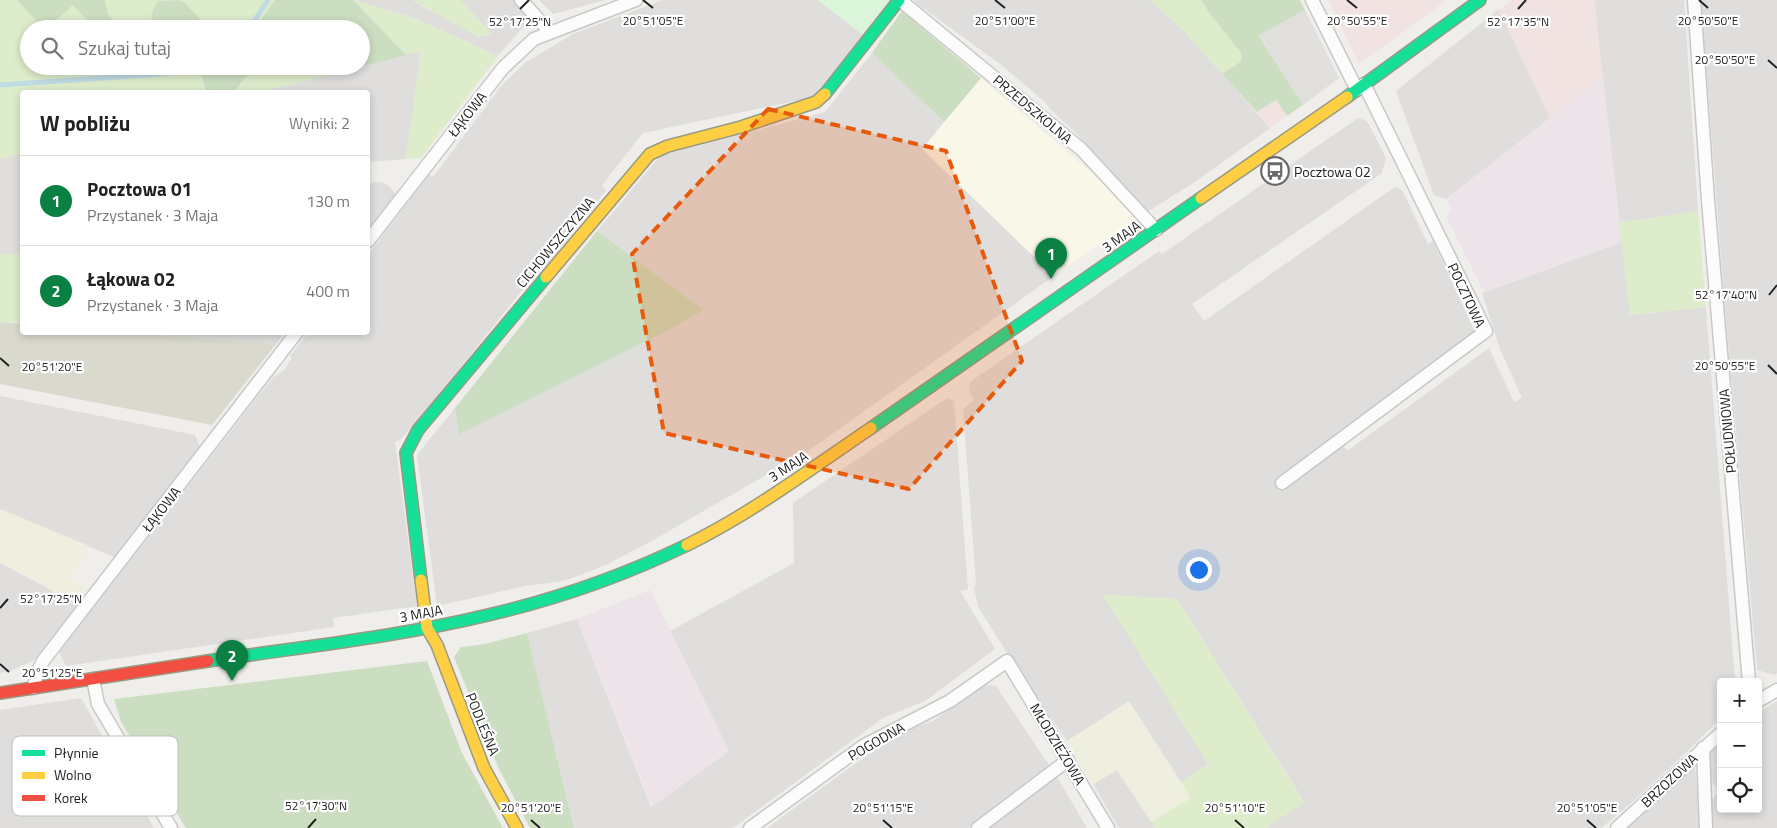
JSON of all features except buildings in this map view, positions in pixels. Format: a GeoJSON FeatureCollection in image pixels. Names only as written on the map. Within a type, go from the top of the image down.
{"type":"FeatureCollection","features":[{"type":"Feature","properties":{"kind":"street"},"geometry":{"type":"LineString","coordinates":[[521,0],[550,32]]}},
{"type":"Feature","properties":{"kind":"street","name":"ŁĄKOWA"},"geometry":{"type":"LineString","coordinates":[[370,238],[503,68],[534,39],[636,0]]}},
{"type":"Feature","properties":{"kind":"street","name":"PRZEDSZKOLNA"},"geometry":{"type":"LineString","coordinates":[[900,0],[1080,149],[1156,230]]}},
{"type":"Feature","properties":{"kind":"street","name":"CICHOWSZCZYZNA"},"geometry":{"type":"LineString","coordinates":[[427,628],[406,453],[418,430],[650,154],[668,146],[741,127],[816,102],[828,92],[900,0]]}},
{"type":"Feature","properties":{"kind":"street"},"geometry":{"type":"LineString","coordinates":[[1312,0],[1360,87]]}},
{"type":"Feature","properties":{"kind":"street","name":"3 MAJA"},"geometry":{"type":"LineString","coordinates":[[0,693],[427,628],[497,614],[586,587],[635,568],[716,529],[803,475],[1360,87],[1480,0]]}},
{"type":"Feature","properties":{"kind":"street","name":"POŁUDNIOWA"},"geometry":{"type":"LineString","coordinates":[[1694,0],[1708,200],[1749,678]]}},
{"type":"Feature","properties":{"kind":"street","name":"POCZTOWA"},"geometry":{"type":"LineString","coordinates":[[1282,483],[1486,331],[1360,87]]}},
{"type":"Feature","properties":{"kind":"street","name":"ŁĄKOWA"},"geometry":{"type":"LineString","coordinates":[[33,688],[43,661],[295,335]]}},
{"type":"Feature","properties":{"kind":"street","name":"PODLEŚNA"},"geometry":{"type":"LineString","coordinates":[[427,628],[437,645],[484,768],[517,828]]}},
{"type":"Feature","properties":{"kind":"street","name":"MŁODZIEŻOWA"},"geometry":{"type":"LineString","coordinates":[[1007,661],[1108,828]]}},
{"type":"Feature","properties":{"kind":"street","name":"POGODNA"},"geometry":{"type":"LineString","coordinates":[[750,828],[863,746],[950,701],[1007,661]]}},
{"type":"Feature","properties":{"kind":"street"},"geometry":{"type":"LineString","coordinates":[[94,679],[98,704],[117,736]]}},
{"type":"Feature","properties":{"kind":"street"},"geometry":{"type":"LineString","coordinates":[[1762,698],[1777,690]]}},
{"type":"Feature","properties":{"kind":"street","name":"BRZOZOWA"},"geometry":{"type":"LineString","coordinates":[[1617,828],[1717,736]]}},
{"type":"Feature","properties":{"kind":"street"},"geometry":{"type":"LineString","coordinates":[[1703,748],[1706,828]]}},
{"type":"Feature","properties":{"kind":"street"},"geometry":{"type":"LineString","coordinates":[[978,828],[1068,760]]}},
{"type":"Feature","properties":{"kind":"street"},"geometry":{"type":"LineString","coordinates":[[164,816],[171,828]]}},
{"type":"Feature","properties":{"kind":"highlighted area"},"geometry":{"type":"Polygon","coordinates":[[[768,109],[946,151],[1022,361],[909,489],[664,433],[632,254],[768,109]]]}},
{"type":"Feature","properties":{"kind":"shaded area"},"geometry":{"type":"Polygon","coordinates":[[[353,0],[413,0],[425,8],[484,36],[491,33],[460,0],[514,0],[534,21],[526,24],[498,56],[414,18],[353,0]]]}},
{"type":"Feature","properties":{"kind":"shaded area"},"geometry":{"type":"Polygon","coordinates":[[[539,0],[606,0],[553,14],[539,0]]]}},
{"type":"Feature","properties":{"kind":"shaded area"},"geometry":{"type":"Polygon","coordinates":[[[663,0],[818,0],[863,35],[814,97],[643,133],[602,185],[606,190],[546,268],[542,265],[416,423],[400,440],[395,442],[417,606],[333,618],[334,627],[66,666],[59,652],[273,377],[284,370],[292,358],[290,356],[306,335],[370,335],[370,252],[429,174],[433,177],[502,85],[526,62],[573,34],[663,0]]]}},
{"type":"Feature","properties":{"kind":"shaded area"},"geometry":{"type":"Polygon","coordinates":[[[915,0],[1150,0],[1185,32],[1270,128],[1195,182],[1147,212],[1077,134],[1046,103],[1004,67],[915,2],[915,0]]]}},
{"type":"Feature","properties":{"kind":"shaded area"},"geometry":{"type":"Polygon","coordinates":[[[1328,0],[1447,0],[1359,64],[1328,0]]]}},
{"type":"Feature","properties":{"kind":"shaded area"},"geometry":{"type":"Polygon","coordinates":[[[1512,0],[1594,0],[1603,77],[1550,118],[1499,10],[1512,0]]]}},
{"type":"Feature","properties":{"kind":"shaded area"},"geometry":{"type":"Polygon","coordinates":[[[1594,0],[1684,0],[1698,211],[1619,222],[1594,0]]]}},
{"type":"Feature","properties":{"kind":"shaded area"},"geometry":{"type":"Polygon","coordinates":[[[1701,0],[1777,0],[1777,673],[1774,675],[1757,670],[1725,308],[1701,0]]]}},
{"type":"Feature","properties":{"kind":"shaded area"},"geometry":{"type":"Polygon","coordinates":[[[1499,9],[1550,118],[1446,199],[1434,195],[1396,91],[1499,9]]]}},
{"type":"Feature","properties":{"kind":"shaded area"},"geometry":{"type":"Polygon","coordinates":[[[1305,10],[1339,78],[1303,105],[1259,35],[1305,10]]]}},
{"type":"Feature","properties":{"kind":"shaded area"},"geometry":{"type":"Polygon","coordinates":[[[421,51],[406,159],[370,162],[370,90],[270,90],[328,75],[370,75],[370,64],[421,51]]]}},
{"type":"Feature","properties":{"kind":"shaded area"},"geometry":{"type":"Polygon","coordinates":[[[872,53],[944,122],[923,149],[1054,276],[790,464],[775,470],[648,543],[606,565],[564,581],[525,586],[437,606],[417,455],[455,408],[459,433],[704,310],[597,231],[660,156],[825,112],[872,53]]]}},
{"type":"Feature","properties":{"kind":"shaded area"},"geometry":{"type":"Polygon","coordinates":[[[1603,77],[1622,242],[1484,292],[1446,216],[1452,210],[1446,199],[1603,77]]]}},
{"type":"Feature","properties":{"kind":"shaded area"},"geometry":{"type":"Polygon","coordinates":[[[981,78],[1107,186],[1136,219],[1054,276],[922,149],[981,78]]]}},
{"type":"Feature","properties":{"kind":"shaded area"},"geometry":{"type":"Polygon","coordinates":[[[1276,100],[1287,116],[1270,128],[1257,112],[1276,100]]]}},
{"type":"Feature","properties":{"kind":"shaded area"},"geometry":{"type":"Polygon","coordinates":[[[1358,118],[1367,121],[1386,158],[1382,173],[1192,304],[1204,321],[1395,187],[1402,190],[1428,244],[1433,241],[1475,332],[1276,479],[1279,492],[1343,445],[1347,451],[1489,348],[1514,402],[1522,398],[1500,349],[1482,293],[1622,242],[1630,315],[1706,307],[1735,678],[1717,678],[1717,722],[1673,765],[1601,828],[1265,828],[1304,802],[1177,599],[1104,595],[1208,764],[1181,782],[1129,702],[1067,741],[1018,670],[978,607],[974,588],[976,584],[963,409],[974,400],[969,392],[970,382],[1159,251],[1162,254],[1358,118]]]}},
{"type":"Feature","properties":{"kind":"shaded area"},"geometry":{"type":"Polygon","coordinates":[[[20,154],[20,254],[0,254],[0,159],[20,154]]]}},
{"type":"Feature","properties":{"kind":"shaded area"},"geometry":{"type":"Polygon","coordinates":[[[382,182],[389,186],[396,194],[370,226],[370,183],[382,182]]]}},
{"type":"Feature","properties":{"kind":"shaded area"},"geometry":{"type":"Polygon","coordinates":[[[0,322],[20,324],[20,335],[155,335],[276,344],[212,425],[0,384],[0,322]]]}},
{"type":"Feature","properties":{"kind":"shaded area"},"geometry":{"type":"Polygon","coordinates":[[[155,335],[283,335],[276,344],[155,335]]]}},
{"type":"Feature","properties":{"kind":"shaded area"},"geometry":{"type":"Polygon","coordinates":[[[0,396],[195,435],[200,447],[119,559],[0,509],[0,396]]]}},
{"type":"Feature","properties":{"kind":"shaded area"},"geometry":{"type":"Polygon","coordinates":[[[947,398],[954,401],[968,589],[960,591],[995,649],[925,701],[883,718],[733,828],[574,828],[527,633],[577,619],[651,807],[729,751],[670,631],[794,563],[793,503],[947,398]]]}},
{"type":"Feature","properties":{"kind":"shaded area"},"geometry":{"type":"Polygon","coordinates":[[[0,563],[80,605],[34,660],[11,671],[0,673],[0,563]]]}},
{"type":"Feature","properties":{"kind":"shaded area"},"geometry":{"type":"Polygon","coordinates":[[[650,590],[729,751],[652,807],[577,619],[650,590]]]}},
{"type":"Feature","properties":{"kind":"shaded area"},"geometry":{"type":"Polygon","coordinates":[[[983,685],[996,686],[1049,765],[969,828],[767,828],[896,734],[933,721],[983,685]]]}},
{"type":"Feature","properties":{"kind":"shaded area"},"geometry":{"type":"Polygon","coordinates":[[[81,698],[102,736],[12,736],[12,816],[147,816],[154,828],[0,828],[0,710],[81,698]]]}},
{"type":"Feature","properties":{"kind":"shaded area"},"geometry":{"type":"Polygon","coordinates":[[[1777,701],[1777,828],[1711,828],[1708,805],[1717,794],[1717,813],[1762,813],[1762,710],[1777,701]]]}},
{"type":"Feature","properties":{"kind":"shaded area"},"geometry":{"type":"Polygon","coordinates":[[[1717,746],[1717,788],[1709,778],[1711,751],[1717,746]]]}},
{"type":"Feature","properties":{"kind":"shaded area"},"geometry":{"type":"Polygon","coordinates":[[[1695,767],[1701,828],[1624,828],[1695,767]]]}},
{"type":"Feature","properties":{"kind":"shaded area"},"geometry":{"type":"Polygon","coordinates":[[[1117,770],[1155,828],[1119,828],[1093,784],[1117,770]]]}},
{"type":"Feature","properties":{"kind":"shaded area"},"geometry":{"type":"Polygon","coordinates":[[[1057,777],[1087,828],[990,828],[1057,777]]]}},
{"type":"Feature","properties":{"kind":"green space"},"geometry":{"type":"Polygon","coordinates":[[[0,0],[17,0],[35,20],[20,20],[20,75],[201,75],[205,90],[20,90],[20,154],[0,159],[0,0]]]}},
{"type":"Feature","properties":{"kind":"green space"},"geometry":{"type":"Polygon","coordinates":[[[17,0],[105,0],[108,14],[114,20],[87,20],[73,5],[56,20],[35,20],[17,0]]]}},
{"type":"Feature","properties":{"kind":"green space"},"geometry":{"type":"Polygon","coordinates":[[[105,0],[166,0],[158,1],[151,16],[154,20],[114,20],[108,14],[105,0]]]}},
{"type":"Feature","properties":{"kind":"green space"},"geometry":{"type":"Polygon","coordinates":[[[176,0],[275,0],[261,20],[201,20],[184,2],[176,0]]]}},
{"type":"Feature","properties":{"kind":"green space"},"geometry":{"type":"Polygon","coordinates":[[[176,0],[184,2],[201,20],[154,20],[151,17],[158,1],[176,0]]]}},
{"type":"Feature","properties":{"kind":"green space"},"geometry":{"type":"Polygon","coordinates":[[[275,0],[353,0],[406,55],[370,64],[370,20],[261,20],[275,0]]]}},
{"type":"Feature","properties":{"kind":"green space"},"geometry":{"type":"Polygon","coordinates":[[[353,0],[414,18],[498,56],[421,158],[406,159],[421,51],[406,55],[353,0]]]}},
{"type":"Feature","properties":{"kind":"green space"},"geometry":{"type":"Polygon","coordinates":[[[413,0],[460,0],[491,33],[478,37],[413,0]]]}},
{"type":"Feature","properties":{"kind":"green space"},"geometry":{"type":"Polygon","coordinates":[[[818,0],[889,0],[863,35],[818,0]]]}},
{"type":"Feature","properties":{"kind":"green space"},"geometry":{"type":"Polygon","coordinates":[[[1150,0],[1201,0],[1241,53],[1242,59],[1222,74],[1185,32],[1150,0]]]}},
{"type":"Feature","properties":{"kind":"green space"},"geometry":{"type":"Polygon","coordinates":[[[1201,0],[1300,0],[1305,10],[1259,36],[1303,105],[1287,116],[1276,100],[1257,112],[1222,74],[1239,63],[1242,59],[1241,53],[1201,0]]]}},
{"type":"Feature","properties":{"kind":"green space"},"geometry":{"type":"Polygon","coordinates":[[[73,4],[87,20],[56,20],[73,4]]]}},
{"type":"Feature","properties":{"kind":"green space"},"geometry":{"type":"Polygon","coordinates":[[[902,11],[981,78],[944,122],[872,53],[902,11]]]}},
{"type":"Feature","properties":{"kind":"green space"},"geometry":{"type":"Polygon","coordinates":[[[201,75],[248,75],[236,90],[205,90],[201,75]]]}},
{"type":"Feature","properties":{"kind":"green space"},"geometry":{"type":"Polygon","coordinates":[[[248,75],[329,75],[270,90],[237,90],[248,75]]]}},
{"type":"Feature","properties":{"kind":"green space"},"geometry":{"type":"Polygon","coordinates":[[[1698,211],[1706,307],[1630,315],[1619,222],[1698,211]]]}},
{"type":"Feature","properties":{"kind":"green space"},"geometry":{"type":"Polygon","coordinates":[[[597,231],[704,310],[665,332],[459,434],[455,408],[597,231]]]}},
{"type":"Feature","properties":{"kind":"green space"},"geometry":{"type":"Polygon","coordinates":[[[0,254],[20,254],[20,324],[0,322],[0,254]]]}},
{"type":"Feature","properties":{"kind":"green space"},"geometry":{"type":"Polygon","coordinates":[[[0,509],[89,546],[69,578],[92,590],[80,605],[0,563],[0,509]]]}},
{"type":"Feature","properties":{"kind":"green space"},"geometry":{"type":"Polygon","coordinates":[[[1103,595],[1177,599],[1304,803],[1265,828],[1155,828],[1151,822],[1191,798],[1181,782],[1208,764],[1103,595]]]}},
{"type":"Feature","properties":{"kind":"green space"},"geometry":{"type":"Polygon","coordinates":[[[527,633],[574,828],[530,828],[499,769],[454,657],[461,647],[485,644],[527,633]]]}},
{"type":"Feature","properties":{"kind":"green space"},"geometry":{"type":"Polygon","coordinates":[[[427,661],[462,753],[503,828],[186,828],[178,815],[178,736],[130,736],[121,722],[114,699],[427,661]]]}},
{"type":"Feature","properties":{"kind":"green space"},"geometry":{"type":"Polygon","coordinates":[[[1129,701],[1191,798],[1151,822],[1117,770],[1093,784],[1067,741],[1129,701]]]}},
{"type":"Feature","properties":{"kind":"waterway"},"geometry":{"type":"LineString","coordinates":[[255,20],[268,0]]}},
{"type":"Feature","properties":{"kind":"waterway"},"geometry":{"type":"LineString","coordinates":[[0,85],[148,75]]}},
{"type":"Feature","properties":{"kind":"traffic: fast"},"geometry":{"type":"LineString","coordinates":[[825,94],[899,0]]}},
{"type":"Feature","properties":{"kind":"traffic: fast"},"geometry":{"type":"LineString","coordinates":[[1347,97],[1480,0]]}},
{"type":"Feature","properties":{"kind":"traffic: fast"},"geometry":{"type":"LineString","coordinates":[[871,428],[1201,198]]}},
{"type":"Feature","properties":{"kind":"traffic: fast"},"geometry":{"type":"LineString","coordinates":[[421,580],[406,453],[418,430],[546,277]]}},
{"type":"Feature","properties":{"kind":"traffic: fast"},"geometry":{"type":"LineString","coordinates":[[208,661],[384,636],[488,615],[539,602],[589,586],[639,567],[687,545]]}},
{"type":"Feature","properties":{"kind":"traffic: slow"},"geometry":{"type":"LineString","coordinates":[[546,277],[650,154],[668,146],[741,127],[816,102],[825,94]]}},
{"type":"Feature","properties":{"kind":"traffic: slow"},"geometry":{"type":"LineString","coordinates":[[1201,198],[1347,97]]}},
{"type":"Feature","properties":{"kind":"traffic: slow"},"geometry":{"type":"LineString","coordinates":[[687,545],[758,505],[871,428]]}},
{"type":"Feature","properties":{"kind":"traffic: slow"},"geometry":{"type":"LineString","coordinates":[[421,580],[427,628],[437,645],[484,768],[517,828]]}},
{"type":"Feature","properties":{"kind":"traffic: jam"},"geometry":{"type":"LineString","coordinates":[[0,693],[208,661]]}},
{"type":"Feature","properties":{"kind":"place","name":"Pocztowa 02"},"geometry":{"type":"Point","coordinates":[1275,171]}},
{"type":"Feature","properties":{"kind":"place","name":"Pocztowa 01"},"geometry":{"type":"Point","coordinates":[1051,279]}},
{"type":"Feature","properties":{"kind":"place","name":"Łąkowa 02"},"geometry":{"type":"Point","coordinates":[232,681]}}]}
